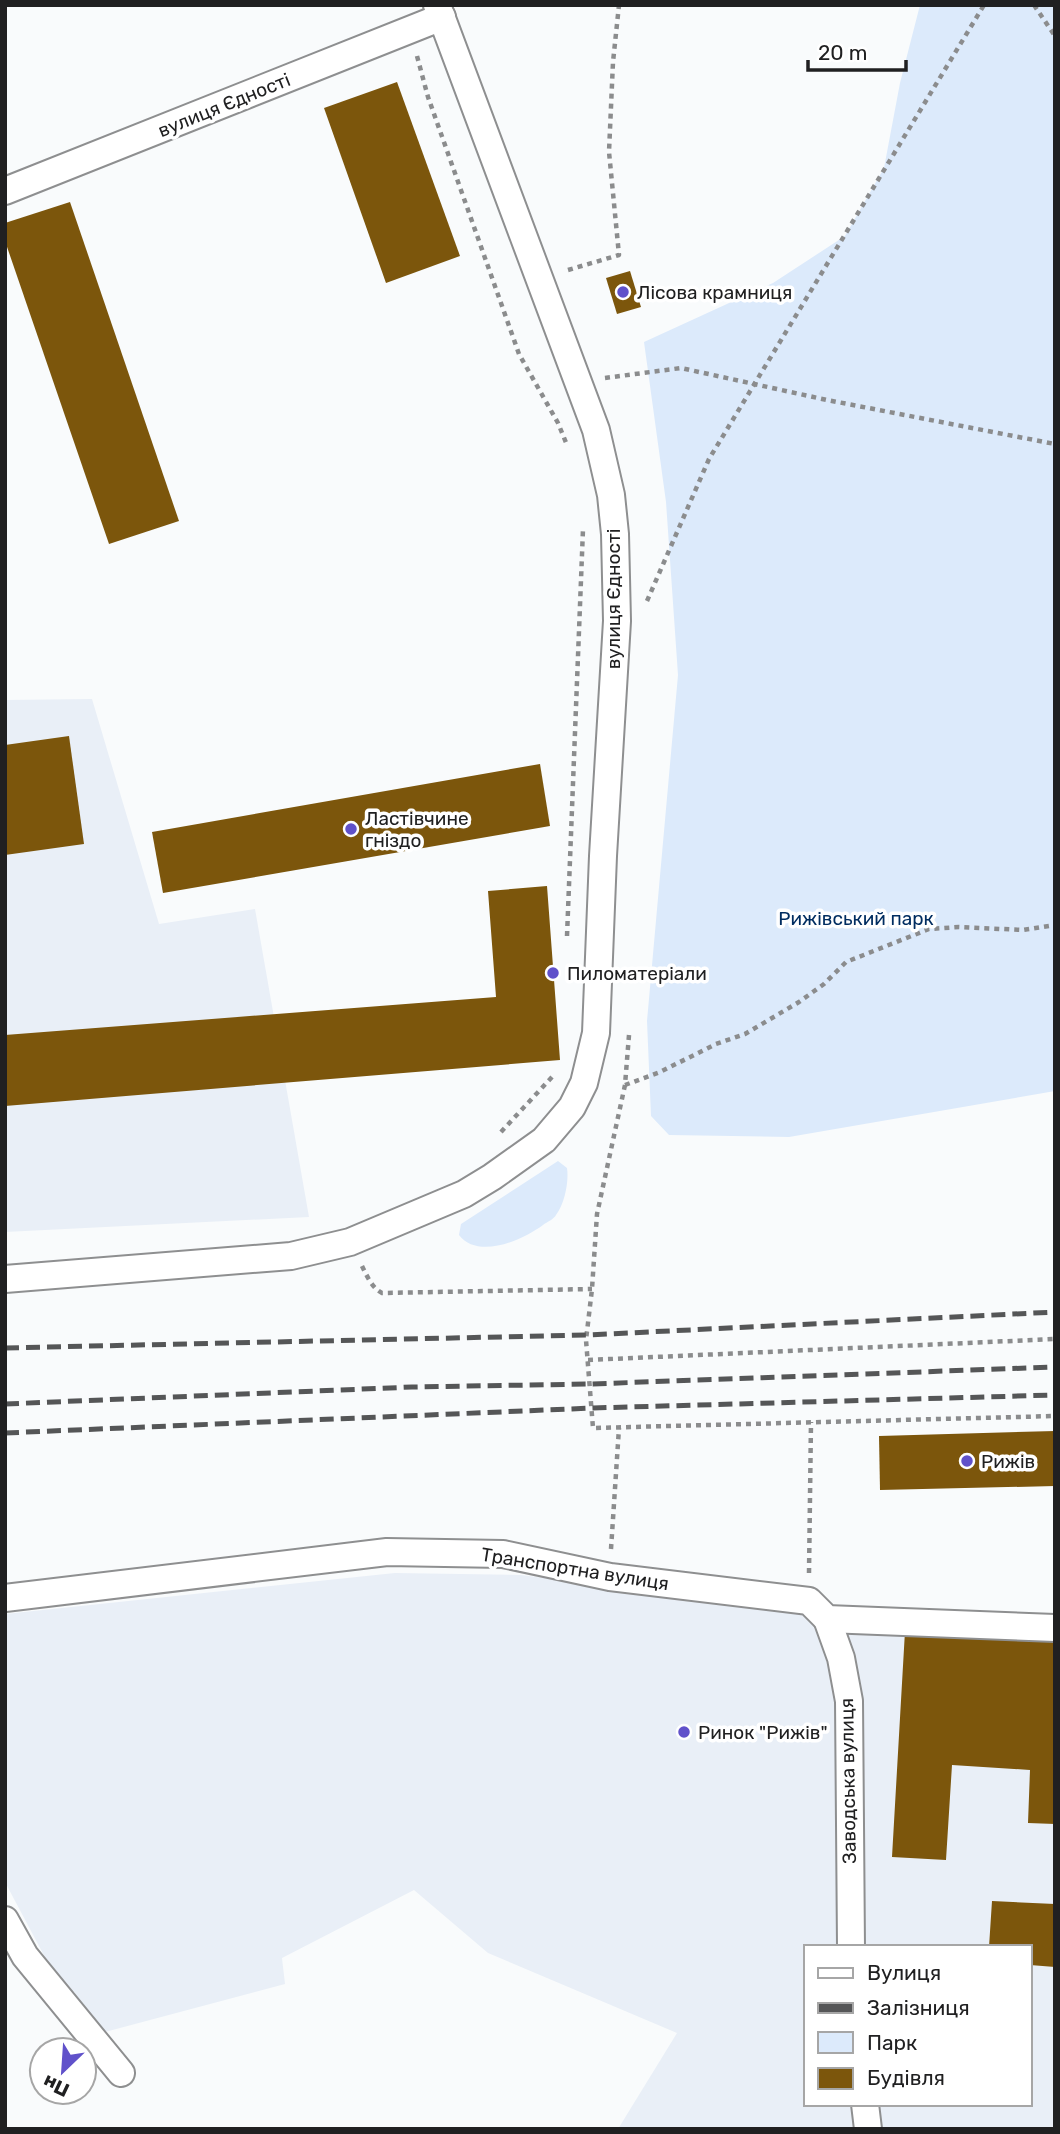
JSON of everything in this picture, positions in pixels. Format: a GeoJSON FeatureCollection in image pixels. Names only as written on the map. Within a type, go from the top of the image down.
{"type":"FeatureCollection","features":[{"type":"Feature","properties":{"kind":"street","name":"вулиця Єдності"},"geometry":{"type":"LineString","coordinates":[[5,191],[410,32],[440,11],[596,430],[611,495],[617,567],[617,621],[596,1033],[584,1083],[572,1107],[544,1140],[464,1194],[350,1242],[291,1255],[5,1279]]}},
{"type":"Feature","properties":{"kind":"street","name":"Транспортна вулиця"},"geometry":{"type":"LineString","coordinates":[[5,1598],[387,1552],[503,1554],[610,1577],[818,1610],[1055,1628]]}},
{"type":"Feature","properties":{"kind":"street","name":"Заводська вулиця"},"geometry":{"type":"LineString","coordinates":[[818,1610],[841,1658],[849,1701],[851,1945]]}},
{"type":"Feature","properties":{"kind":"street"},"geometry":{"type":"LineString","coordinates":[[5,1920],[24,1956],[121,2073]]}},
{"type":"Feature","properties":{"kind":"street"},"geometry":{"type":"LineString","coordinates":[[865,2106],[868,2129]]}},
{"type":"Feature","properties":{"kind":"path"},"geometry":{"type":"LineString","coordinates":[[540,278],[619,255],[609,152],[613,62],[619,5]]}},
{"type":"Feature","properties":{"kind":"path"},"geometry":{"type":"LineString","coordinates":[[645,606],[709,459],[984,5]]}},
{"type":"Feature","properties":{"kind":"path"},"geometry":{"type":"LineString","coordinates":[[1034,5],[1055,36]]}},
{"type":"Feature","properties":{"kind":"path"},"geometry":{"type":"LineString","coordinates":[[410,32],[428,97],[519,354],[558,423],[568,447]]}},
{"type":"Feature","properties":{"kind":"path"},"geometry":{"type":"LineString","coordinates":[[578,381],[681,368],[1055,444]]}},
{"type":"Feature","properties":{"kind":"path"},"geometry":{"type":"LineString","coordinates":[[568,938],[583,522]]}},
{"type":"Feature","properties":{"kind":"path"},"geometry":{"type":"LineString","coordinates":[[625,1085],[660,1072],[716,1044],[745,1034],[824,984],[846,962],[929,929],[959,927],[1023,930],[1055,925]]}},
{"type":"Feature","properties":{"kind":"path"},"geometry":{"type":"LineString","coordinates":[[629,1035],[625,1085],[597,1214],[586,1340],[593,1428],[1055,1416]]}},
{"type":"Feature","properties":{"kind":"path"},"geometry":{"type":"LineString","coordinates":[[495,1138],[558,1069]]}},
{"type":"Feature","properties":{"kind":"path"},"geometry":{"type":"LineString","coordinates":[[359,1261],[369,1280],[382,1293],[592,1289]]}},
{"type":"Feature","properties":{"kind":"path"},"geometry":{"type":"LineString","coordinates":[[588,1360],[1055,1339]]}},
{"type":"Feature","properties":{"kind":"path"},"geometry":{"type":"LineString","coordinates":[[811,1422],[818,1610]]}},
{"type":"Feature","properties":{"kind":"path"},"geometry":{"type":"LineString","coordinates":[[610,1577],[619,1428]]}},
{"type":"Feature","properties":{"kind":"shaded area"},"geometry":{"type":"Polygon","coordinates":[[[92,699],[159,924],[255,909],[309,1217],[5,1232],[5,700],[92,699]]]}},
{"type":"Feature","properties":{"kind":"shaded area"},"geometry":{"type":"Polygon","coordinates":[[[395,1573],[521,1575],[754,1605],[1055,1627],[1055,2129],[618,2129],[677,2033],[488,1953],[414,1890],[282,1958],[285,1984],[105,2032],[74,1992],[65,1995],[5,1882],[5,1614],[395,1573]]]}},
{"type":"Feature","properties":{"kind":"green space","name":"Рижівський парк"},"geometry":{"type":"Polygon","coordinates":[[[920,5],[1055,5],[1055,1091],[789,1137],[669,1135],[651,1116],[647,1021],[678,675],[666,502],[644,342],[773,283],[845,236],[884,168],[900,83],[920,5]]]}},
{"type":"Feature","properties":{"kind":"green space"},"geometry":{"type":"Polygon","coordinates":[[[558,1161],[567,1168],[567,1185],[562,1204],[552,1219],[534,1231],[501,1245],[477,1246],[459,1235],[461,1224],[558,1161]]]}},
{"type":"Feature","properties":{"kind":"building"},"geometry":{"type":"Polygon","coordinates":[[[397,82],[460,256],[386,283],[324,108],[397,82]]]}},
{"type":"Feature","properties":{"kind":"building"},"geometry":{"type":"Polygon","coordinates":[[[70,202],[179,521],[109,544],[5,241],[5,223],[70,202]]]}},
{"type":"Feature","properties":{"kind":"building","name":"Лісова крамниця"},"geometry":{"type":"Polygon","coordinates":[[[630,271],[641,307],[617,314],[606,278],[630,271]]]}},
{"type":"Feature","properties":{"kind":"building"},"geometry":{"type":"Polygon","coordinates":[[[69,736],[84,844],[5,855],[5,745],[69,736]]]}},
{"type":"Feature","properties":{"kind":"building","name":"Ластівчине гніздо"},"geometry":{"type":"Polygon","coordinates":[[[540,764],[550,826],[163,893],[152,832],[540,764]]]}},
{"type":"Feature","properties":{"kind":"building"},"geometry":{"type":"Polygon","coordinates":[[[547,886],[560,1060],[5,1106],[5,1035],[496,997],[488,891],[547,886]]]}},
{"type":"Feature","properties":{"kind":"building","name":"Рижів"},"geometry":{"type":"Polygon","coordinates":[[[1055,1431],[1055,1486],[880,1490],[879,1436],[1055,1431]]]}},
{"type":"Feature","properties":{"kind":"building"},"geometry":{"type":"Polygon","coordinates":[[[905,1631],[1055,1640],[1055,1824],[1028,1823],[1030,1770],[952,1765],[946,1860],[892,1857],[905,1631]]]}},
{"type":"Feature","properties":{"kind":"building"},"geometry":{"type":"Polygon","coordinates":[[[992,1901],[1055,1904],[1055,1967],[1032,1965],[1032,1945],[989,1945],[992,1901]]]}},
{"type":"Feature","properties":{"kind":"railway"},"geometry":{"type":"LineString","coordinates":[[5,1348],[587,1335],[1055,1312]]}},
{"type":"Feature","properties":{"kind":"railway"},"geometry":{"type":"LineString","coordinates":[[5,1404],[412,1387],[590,1384],[1055,1367]]}},
{"type":"Feature","properties":{"kind":"railway"},"geometry":{"type":"LineString","coordinates":[[5,1433],[593,1408],[1055,1395]]}},
{"type":"Feature","properties":{"kind":"place","name":"Лісова крамниця"},"geometry":{"type":"Point","coordinates":[623,292]}},
{"type":"Feature","properties":{"kind":"place","name":"Ластівчине гніздо"},"geometry":{"type":"Point","coordinates":[351,829]}},
{"type":"Feature","properties":{"kind":"place","name":"Пиломатеріали"},"geometry":{"type":"Point","coordinates":[553,973]}},
{"type":"Feature","properties":{"kind":"place","name":"Рижів"},"geometry":{"type":"Point","coordinates":[967,1461]}},
{"type":"Feature","properties":{"kind":"place","name":"Ринок \"Рижів\""},"geometry":{"type":"Point","coordinates":[684,1732]}}]}
